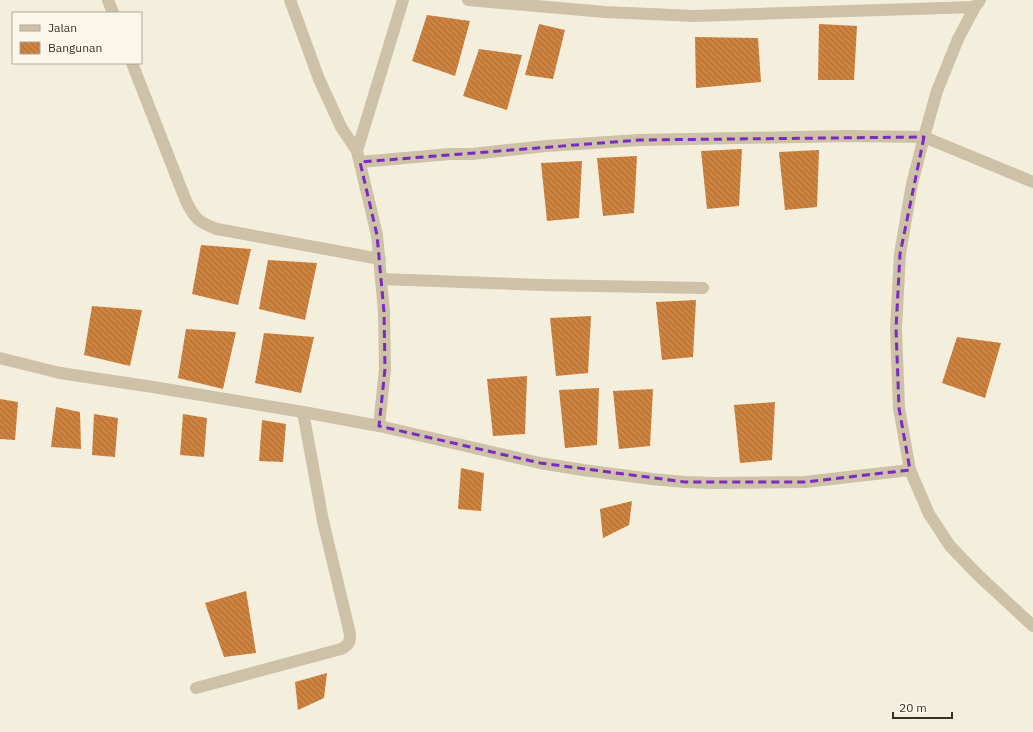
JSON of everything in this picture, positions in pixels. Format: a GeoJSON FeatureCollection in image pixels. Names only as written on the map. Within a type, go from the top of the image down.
{"type":"FeatureCollection","features":[{"type":"Feature","properties":{"kind":"street"},"geometry":{"type":"LineString","coordinates":[[108,0],[113,12]]}},
{"type":"Feature","properties":{"kind":"street"},"geometry":{"type":"LineString","coordinates":[[290,0],[322,86],[341,127],[359,156],[377,235],[384,312],[385,369],[379,426]]}},
{"type":"Feature","properties":{"kind":"street"},"geometry":{"type":"LineString","coordinates":[[359,156],[403,0]]}},
{"type":"Feature","properties":{"kind":"street"},"geometry":{"type":"LineString","coordinates":[[468,0],[605,12],[694,16],[978,3]]}},
{"type":"Feature","properties":{"kind":"street"},"geometry":{"type":"LineString","coordinates":[[978,3],[958,39],[937,91],[912,184],[900,254],[896,329],[899,408],[910,470],[929,514],[950,546],[978,575],[1033,626]]}},
{"type":"Feature","properties":{"kind":"street"},"geometry":{"type":"LineString","coordinates":[[132,64],[186,201],[192,214],[202,223],[217,229],[380,259]]}},
{"type":"Feature","properties":{"kind":"street"},"geometry":{"type":"LineString","coordinates":[[359,156],[472,154],[546,146],[639,140],[847,136],[924,137],[1033,182]]}},
{"type":"Feature","properties":{"kind":"street"},"geometry":{"type":"LineString","coordinates":[[381,279],[542,285],[703,288]]}},
{"type":"Feature","properties":{"kind":"street"},"geometry":{"type":"LineString","coordinates":[[0,358],[60,373],[160,388],[379,426],[540,463],[582,470],[685,482],[742,483],[805,482],[910,470]]}},
{"type":"Feature","properties":{"kind":"street"},"geometry":{"type":"LineString","coordinates":[[196,688],[348,646],[350,634],[323,521],[303,412]]}},
{"type":"Feature","properties":{"kind":"highlighted area"},"geometry":{"type":"Polygon","coordinates":[[[924,137],[900,254],[896,329],[899,408],[910,470],[805,482],[685,482],[540,463],[379,426],[385,369],[384,312],[377,235],[360,162],[639,140],[924,137]]]}},
{"type":"Feature","properties":{"kind":"building"},"geometry":{"type":"Polygon","coordinates":[[[427,15],[470,21],[455,76],[412,61],[427,15]]]}},
{"type":"Feature","properties":{"kind":"building"},"geometry":{"type":"Polygon","coordinates":[[[539,24],[565,30],[553,79],[525,75],[539,24]]]}},
{"type":"Feature","properties":{"kind":"building"},"geometry":{"type":"Polygon","coordinates":[[[819,24],[857,26],[854,80],[818,80],[819,24]]]}},
{"type":"Feature","properties":{"kind":"building"},"geometry":{"type":"Polygon","coordinates":[[[695,37],[758,38],[761,82],[696,88],[695,37]]]}},
{"type":"Feature","properties":{"kind":"building"},"geometry":{"type":"Polygon","coordinates":[[[479,49],[522,55],[507,110],[463,96],[479,49]]]}},
{"type":"Feature","properties":{"kind":"building"},"geometry":{"type":"Polygon","coordinates":[[[742,149],[739,206],[707,209],[701,151],[742,149]]]}},
{"type":"Feature","properties":{"kind":"building"},"geometry":{"type":"Polygon","coordinates":[[[819,150],[817,207],[785,210],[779,152],[819,150]]]}},
{"type":"Feature","properties":{"kind":"building"},"geometry":{"type":"Polygon","coordinates":[[[637,156],[634,213],[603,216],[597,158],[637,156]]]}},
{"type":"Feature","properties":{"kind":"building"},"geometry":{"type":"Polygon","coordinates":[[[582,161],[579,218],[547,221],[541,163],[582,161]]]}},
{"type":"Feature","properties":{"kind":"building"},"geometry":{"type":"Polygon","coordinates":[[[201,245],[251,249],[238,305],[192,294],[201,245]]]}},
{"type":"Feature","properties":{"kind":"building"},"geometry":{"type":"Polygon","coordinates":[[[268,260],[317,263],[305,320],[259,309],[268,260]]]}},
{"type":"Feature","properties":{"kind":"building"},"geometry":{"type":"Polygon","coordinates":[[[696,300],[693,357],[662,360],[656,302],[696,300]]]}},
{"type":"Feature","properties":{"kind":"building"},"geometry":{"type":"Polygon","coordinates":[[[92,306],[142,310],[130,366],[84,355],[92,306]]]}},
{"type":"Feature","properties":{"kind":"building"},"geometry":{"type":"Polygon","coordinates":[[[591,316],[588,373],[556,376],[550,318],[591,316]]]}},
{"type":"Feature","properties":{"kind":"building"},"geometry":{"type":"Polygon","coordinates":[[[186,329],[236,332],[223,389],[178,378],[186,329]]]}},
{"type":"Feature","properties":{"kind":"building"},"geometry":{"type":"Polygon","coordinates":[[[264,333],[314,337],[301,393],[255,383],[264,333]]]}},
{"type":"Feature","properties":{"kind":"building"},"geometry":{"type":"Polygon","coordinates":[[[957,337],[1001,343],[985,398],[942,383],[957,337]]]}},
{"type":"Feature","properties":{"kind":"building"},"geometry":{"type":"Polygon","coordinates":[[[527,376],[525,434],[493,436],[487,379],[527,376]]]}},
{"type":"Feature","properties":{"kind":"building"},"geometry":{"type":"Polygon","coordinates":[[[599,388],[597,445],[565,448],[559,390],[599,388]]]}},
{"type":"Feature","properties":{"kind":"building"},"geometry":{"type":"Polygon","coordinates":[[[653,389],[650,446],[619,449],[613,391],[653,389]]]}},
{"type":"Feature","properties":{"kind":"building"},"geometry":{"type":"Polygon","coordinates":[[[0,399],[18,402],[15,440],[0,439],[0,399]]]}},
{"type":"Feature","properties":{"kind":"building"},"geometry":{"type":"Polygon","coordinates":[[[775,402],[772,460],[740,463],[734,405],[775,402]]]}},
{"type":"Feature","properties":{"kind":"building"},"geometry":{"type":"Polygon","coordinates":[[[56,407],[80,412],[81,449],[51,447],[56,407]]]}},
{"type":"Feature","properties":{"kind":"building"},"geometry":{"type":"Polygon","coordinates":[[[94,414],[118,418],[115,457],[92,455],[94,414]]]}},
{"type":"Feature","properties":{"kind":"building"},"geometry":{"type":"Polygon","coordinates":[[[183,414],[207,418],[204,457],[180,455],[183,414]]]}},
{"type":"Feature","properties":{"kind":"building"},"geometry":{"type":"Polygon","coordinates":[[[262,420],[286,424],[283,462],[259,461],[262,420]]]}},
{"type":"Feature","properties":{"kind":"building"},"geometry":{"type":"Polygon","coordinates":[[[461,468],[484,473],[481,511],[458,509],[461,468]]]}},
{"type":"Feature","properties":{"kind":"building"},"geometry":{"type":"Polygon","coordinates":[[[632,501],[629,525],[603,538],[600,509],[632,501]]]}},
{"type":"Feature","properties":{"kind":"building"},"geometry":{"type":"Polygon","coordinates":[[[246,591],[256,653],[224,657],[205,603],[246,591]]]}},
{"type":"Feature","properties":{"kind":"building"},"geometry":{"type":"Polygon","coordinates":[[[327,673],[324,698],[298,710],[295,682],[327,673]]]}}]}
